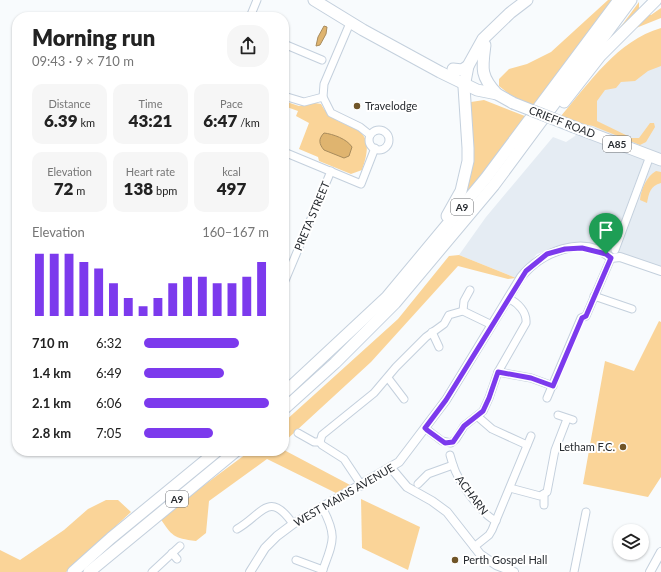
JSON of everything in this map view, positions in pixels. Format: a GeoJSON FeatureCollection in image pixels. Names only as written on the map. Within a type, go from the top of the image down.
{"type":"FeatureCollection","features":[{"type":"Feature","properties":{"kind":"highway","name":"A85"},"geometry":{"type":"LineString","coordinates":[[314,0],[350,23],[406,53],[468,78]]}},
{"type":"Feature","properties":{"kind":"highway","name":"A85"},"geometry":{"type":"LineString","coordinates":[[468,78],[485,44],[496,28],[510,13],[527,0]]}},
{"type":"Feature","properties":{"kind":"highway","name":"A9"},"geometry":{"type":"LineString","coordinates":[[289,388],[387,297],[490,172],[619,0]]}},
{"type":"Feature","properties":{"kind":"highway","name":"A9"},"geometry":{"type":"LineString","coordinates":[[494,185],[631,0]]}},
{"type":"Feature","properties":{"kind":"highway","name":"A9"},"geometry":{"type":"LineString","coordinates":[[289,404],[335,363],[395,303],[538,134],[600,56],[656,0]]}},
{"type":"Feature","properties":{"kind":"highway"},"geometry":{"type":"LineString","coordinates":[[468,78],[483,39],[496,28]]}},
{"type":"Feature","properties":{"kind":"highway","name":"A85"},"geometry":{"type":"LineString","coordinates":[[485,44],[482,65],[484,76],[488,85],[497,94]]}},
{"type":"Feature","properties":{"kind":"highway","name":"A85"},"geometry":{"type":"LineString","coordinates":[[406,53],[453,69],[468,78]]}},
{"type":"Feature","properties":{"kind":"highway","name":"A9"},"geometry":{"type":"LineString","coordinates":[[427,249],[453,206],[465,179],[468,148],[468,78]]}},
{"type":"Feature","properties":{"kind":"highway","name":"CRIEFF ROAD"},"geometry":{"type":"LineString","coordinates":[[468,78],[477,90],[497,94],[513,103],[661,160]]}},
{"type":"Feature","properties":{"kind":"highway","name":"A9"},"geometry":{"type":"LineString","coordinates":[[73,572],[111,538],[211,456]]}},
{"type":"Feature","properties":{"kind":"highway","name":"A9"},"geometry":{"type":"LineString","coordinates":[[89,572],[230,456]]}},
{"type":"Feature","properties":{"kind":"street"},"geometry":{"type":"LineString","coordinates":[[252,12],[257,0]]}},
{"type":"Feature","properties":{"kind":"street"},"geometry":{"type":"LineString","coordinates":[[350,23],[324,84],[323,97],[331,112],[360,127],[370,135],[371,144],[375,148],[381,149],[386,147],[389,141],[388,135],[384,131],[378,130],[370,135]]}},
{"type":"Feature","properties":{"kind":"street"},"geometry":{"type":"LineString","coordinates":[[289,46],[322,60]]}},
{"type":"Feature","properties":{"kind":"street"},"geometry":{"type":"LineString","coordinates":[[289,98],[304,102],[323,97]]}},
{"type":"Feature","properties":{"kind":"street"},"geometry":{"type":"LineString","coordinates":[[289,154],[361,184],[375,148]]}},
{"type":"Feature","properties":{"kind":"street"},"geometry":{"type":"LineString","coordinates":[[615,250],[650,156]]}},
{"type":"Feature","properties":{"kind":"street","name":"PRETA STREET"},"geometry":{"type":"LineString","coordinates":[[289,271],[331,171]]}},
{"type":"Feature","properties":{"kind":"street","name":"WEST MAINS AVENUE"},"geometry":{"type":"LineString","coordinates":[[250,572],[265,548],[277,536],[322,507],[362,486],[399,462],[446,400],[526,271],[547,254],[565,249],[582,248],[606,254],[611,258],[620,257],[661,270]]}},
{"type":"Feature","properties":{"kind":"street"},"geometry":{"type":"LineString","coordinates":[[547,398],[582,318],[586,316],[611,258]]}},
{"type":"Feature","properties":{"kind":"street"},"geometry":{"type":"LineString","coordinates":[[463,311],[464,301],[470,290]]}},
{"type":"Feature","properties":{"kind":"street"},"geometry":{"type":"LineString","coordinates":[[594,296],[632,310]]}},
{"type":"Feature","properties":{"kind":"street"},"geometry":{"type":"LineString","coordinates":[[425,428],[448,444],[456,439],[464,426],[477,416],[487,405],[498,372],[526,323],[525,315],[521,307],[508,298]]}},
{"type":"Feature","properties":{"kind":"street"},"geometry":{"type":"LineString","coordinates":[[320,442],[322,435],[326,431],[374,393],[396,367],[432,332],[444,324],[449,315],[463,311],[492,326]]}},
{"type":"Feature","properties":{"kind":"street"},"geometry":{"type":"LineString","coordinates":[[432,332],[440,347]]}},
{"type":"Feature","properties":{"kind":"street"},"geometry":{"type":"LineString","coordinates":[[498,372],[531,378],[553,386]]}},
{"type":"Feature","properties":{"kind":"street"},"geometry":{"type":"LineString","coordinates":[[388,378],[404,399]]}},
{"type":"Feature","properties":{"kind":"street"},"geometry":{"type":"LineString","coordinates":[[544,505],[544,494],[546,492],[555,450],[570,420],[558,415]]}},
{"type":"Feature","properties":{"kind":"street"},"geometry":{"type":"LineString","coordinates":[[477,416],[492,429],[527,445]]}},
{"type":"Feature","properties":{"kind":"street"},"geometry":{"type":"LineString","coordinates":[[298,433],[314,442],[320,442],[327,450],[344,459],[362,486]]}},
{"type":"Feature","properties":{"kind":"street"},"geometry":{"type":"LineString","coordinates":[[474,547],[489,535],[531,436]]}},
{"type":"Feature","properties":{"kind":"street","name":"ACHARN"},"geometry":{"type":"LineString","coordinates":[[450,455],[456,474],[487,516],[496,521]]}},
{"type":"Feature","properties":{"kind":"street","name":"ACHARN"},"geometry":{"type":"LineString","coordinates":[[418,484],[428,474],[453,465]]}},
{"type":"Feature","properties":{"kind":"street"},"geometry":{"type":"LineString","coordinates":[[391,468],[407,487],[432,501],[447,512],[480,554],[491,562],[514,572]]}},
{"type":"Feature","properties":{"kind":"street"},"geometry":{"type":"LineString","coordinates":[[510,488],[535,495],[544,494]]}},
{"type":"Feature","properties":{"kind":"street"},"geometry":{"type":"LineString","coordinates":[[237,529],[246,524],[264,508],[270,507],[283,510],[294,524]]}},
{"type":"Feature","properties":{"kind":"street"},"geometry":{"type":"LineString","coordinates":[[296,560],[322,571],[333,542],[331,526],[322,507]]}},
{"type":"Feature","properties":{"kind":"street"},"geometry":{"type":"LineString","coordinates":[[574,572],[586,512]]}},
{"type":"Feature","properties":{"kind":"street"},"geometry":{"type":"LineString","coordinates":[[152,572],[180,546]]}},
{"type":"Feature","properties":{"kind":"street"},"geometry":{"type":"LineString","coordinates":[[651,572],[661,552]]}},
{"type":"Feature","properties":{"kind":"street"},"geometry":{"type":"LineString","coordinates":[[172,553],[177,559]]}},
{"type":"Feature","properties":{"kind":"shaded area"},"geometry":{"type":"Polygon","coordinates":[[[608,0],[616,0],[537,107],[514,98],[499,86],[499,79],[509,69],[527,64],[551,52],[608,0]]]}},
{"type":"Feature","properties":{"kind":"shaded area"},"geometry":{"type":"Polygon","coordinates":[[[639,2],[639,9],[651,15],[661,8],[661,18],[631,30],[580,82],[639,2]]]}},
{"type":"Feature","properties":{"kind":"shaded area"},"geometry":{"type":"Polygon","coordinates":[[[324,26],[327,27],[326,34],[320,45],[316,46],[318,37],[324,26]]]}},
{"type":"Feature","properties":{"kind":"shaded area"},"geometry":{"type":"Polygon","coordinates":[[[661,28],[661,66],[648,71],[635,81],[621,82],[616,88],[605,90],[597,101],[597,121],[632,138],[639,138],[650,123],[654,123],[655,127],[646,142],[640,145],[593,126],[573,122],[561,116],[605,64],[631,42],[645,34],[661,28]]]}},
{"type":"Feature","properties":{"kind":"shaded area"},"geometry":{"type":"Polygon","coordinates":[[[661,64],[661,267],[605,249],[572,242],[537,254],[516,278],[459,255],[486,217],[553,137],[566,142],[575,136],[599,92],[661,64]]]}},
{"type":"Feature","properties":{"kind":"shaded area"},"geometry":{"type":"Polygon","coordinates":[[[484,100],[530,118],[458,204],[470,105],[471,102],[484,100]]]}},
{"type":"Feature","properties":{"kind":"shaded area"},"geometry":{"type":"Polygon","coordinates":[[[289,103],[299,106],[315,103],[321,104],[328,114],[362,134],[366,141],[367,153],[362,170],[351,174],[319,161],[318,157],[299,149],[309,123],[296,116],[298,111],[289,108],[289,103]]]}},
{"type":"Feature","properties":{"kind":"shaded area"},"geometry":{"type":"Polygon","coordinates":[[[324,133],[340,137],[350,144],[352,147],[349,156],[344,158],[324,150],[320,142],[324,133]]]}},
{"type":"Feature","properties":{"kind":"shaded area"},"geometry":{"type":"Polygon","coordinates":[[[656,171],[661,172],[661,183],[652,188],[649,193],[647,203],[640,200],[642,192],[647,179],[656,171]]]}},
{"type":"Feature","properties":{"kind":"shaded area"},"geometry":{"type":"Polygon","coordinates":[[[459,255],[516,278],[508,279],[458,266],[371,362],[289,437],[289,417],[398,319],[449,256],[459,255]]]}},
{"type":"Feature","properties":{"kind":"shaded area"},"geometry":{"type":"Polygon","coordinates":[[[659,321],[661,322],[661,477],[648,497],[583,484],[605,361],[634,371],[659,321]]]}},
{"type":"Feature","properties":{"kind":"shaded area"},"geometry":{"type":"Polygon","coordinates":[[[289,453],[352,486],[338,494],[267,459],[209,501],[206,533],[196,541],[182,539],[174,535],[167,529],[160,518],[243,456],[289,456],[289,453]]]}},
{"type":"Feature","properties":{"kind":"shaded area"},"geometry":{"type":"Polygon","coordinates":[[[361,499],[420,527],[408,570],[362,548],[361,499]]]}},
{"type":"Feature","properties":{"kind":"shaded area"},"geometry":{"type":"Polygon","coordinates":[[[106,500],[118,500],[131,512],[66,572],[0,572],[0,550],[20,560],[64,530],[88,509],[106,500]]]}},
{"type":"Feature","properties":{"kind":"place","name":"Travelodge"},"geometry":{"type":"Point","coordinates":[357,106]}},
{"type":"Feature","properties":{"kind":"place","name":"Letham F.C."},"geometry":{"type":"Point","coordinates":[623,447]}},
{"type":"Feature","properties":{"kind":"place","name":"Perth Gospel Hall"},"geometry":{"type":"Point","coordinates":[455,560]}},
{"type":"Feature","properties":{"kind":"route"},"geometry":{"type":"LineString","coordinates":[[582,248],[606,254],[611,258],[586,316],[582,318],[553,386],[531,378],[509,376],[498,372],[487,405],[483,411],[464,426],[453,442],[448,444],[445,443],[425,428],[446,400],[526,271],[547,254],[565,249],[582,248]]}}]}
